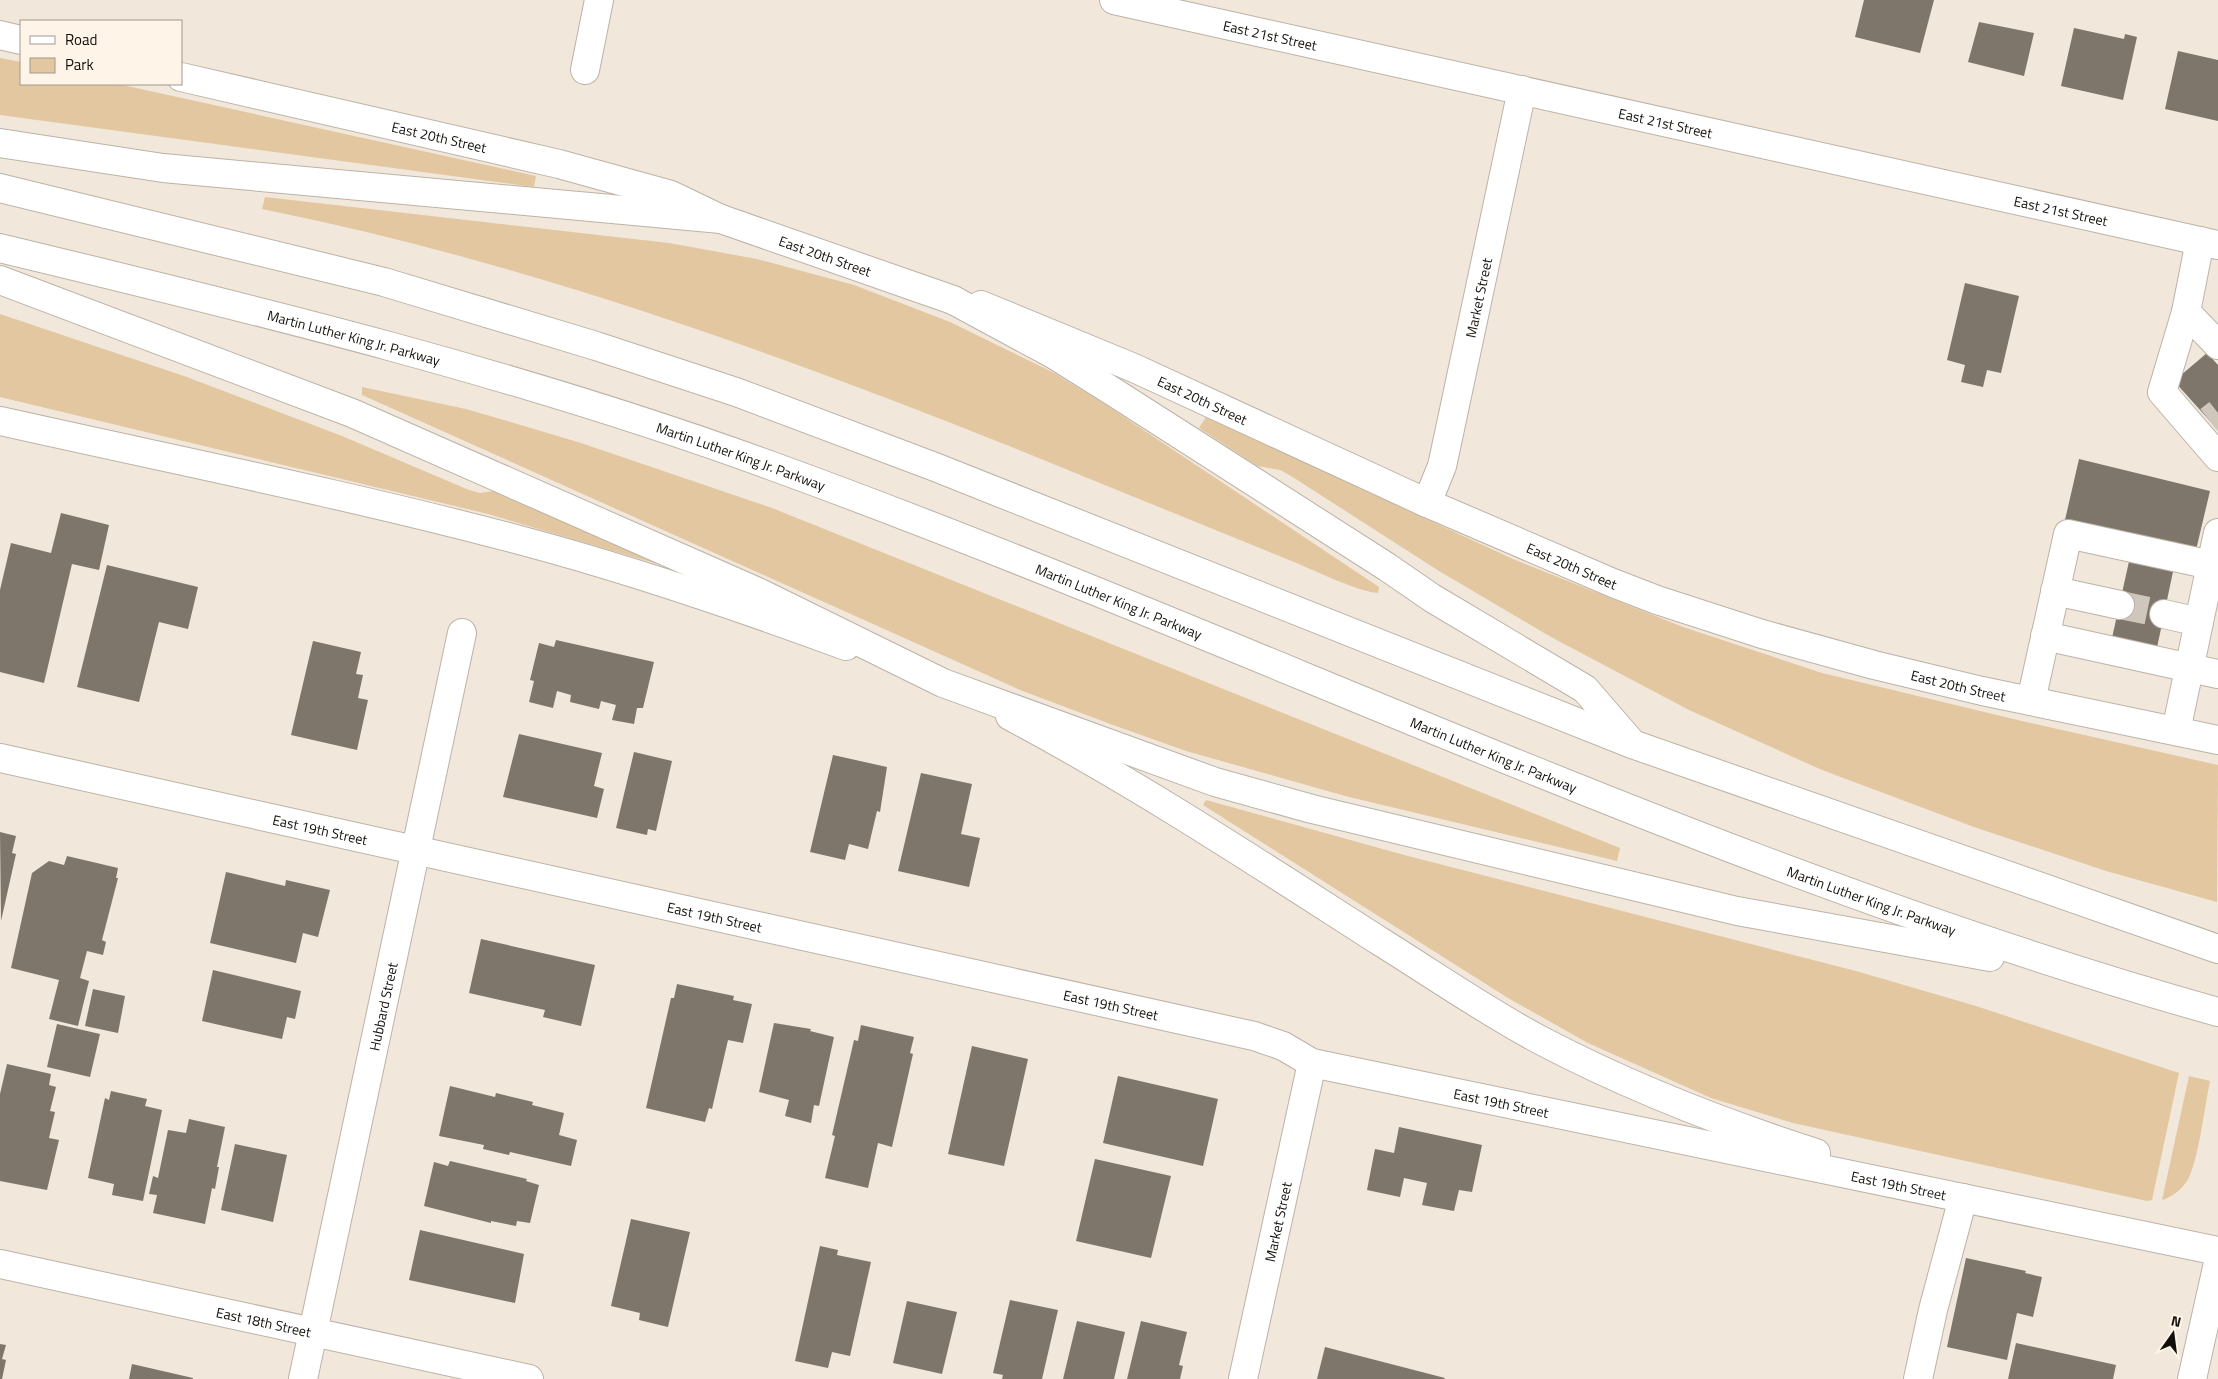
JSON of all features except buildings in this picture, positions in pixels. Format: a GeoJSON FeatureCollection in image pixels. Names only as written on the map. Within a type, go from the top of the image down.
{"type":"FeatureCollection","features":[{"type":"Feature","properties":{"kind":"main road"},"geometry":{"type":"LineString","coordinates":[[585,70],[599,0]]}},
{"type":"Feature","properties":{"kind":"main road","name":"East 21st Street"},"geometry":{"type":"LineString","coordinates":[[1114,0],[2209,242]]}},
{"type":"Feature","properties":{"kind":"main road"},"geometry":{"type":"LineString","coordinates":[[0,35],[20,40]]}},
{"type":"Feature","properties":{"kind":"main road","name":"East 20th Street"},"geometry":{"type":"LineString","coordinates":[[182,77],[606,176],[671,194],[721,219],[953,300],[986,306],[1134,368],[1428,503],[1614,583],[1706,616],[1874,665],[2031,701],[2218,740]]}},
{"type":"Feature","properties":{"kind":"main road","name":"Market Street"},"geometry":{"type":"LineString","coordinates":[[1428,503],[1447,444],[1522,90]]}},
{"type":"Feature","properties":{"kind":"main road"},"geometry":{"type":"LineString","coordinates":[[0,143],[163,168],[721,219]]}},
{"type":"Feature","properties":{"kind":"main road"},"geometry":{"type":"LineString","coordinates":[[0,188],[375,280],[463,305],[666,368],[804,416],[918,460],[1632,744],[2218,949]]}},
{"type":"Feature","properties":{"kind":"main road"},"geometry":{"type":"LineString","coordinates":[[2209,242],[2162,392],[2202,426],[2218,457]]}},
{"type":"Feature","properties":{"kind":"main road","name":"Martin Luther King Jr. Parkway"},"geometry":{"type":"LineString","coordinates":[[0,248],[342,332],[558,395],[770,465],[981,547],[1752,856],[1964,934],[2100,978],[2218,1012]]}},
{"type":"Feature","properties":{"kind":"main road"},"geometry":{"type":"LineString","coordinates":[[0,280],[352,413],[743,585],[1036,730],[1131,784],[1501,1018],[1580,1061],[1721,1121],[1963,1198],[1933,1310],[1918,1379]]}},
{"type":"Feature","properties":{"kind":"main road"},"geometry":{"type":"LineString","coordinates":[[953,300],[1053,354],[1104,385],[1388,567],[1432,598],[1585,689],[1632,744]]}},
{"type":"Feature","properties":{"kind":"main road"},"geometry":{"type":"LineString","coordinates":[[2186,312],[2218,345]]}},
{"type":"Feature","properties":{"kind":"main road"},"geometry":{"type":"LineString","coordinates":[[0,421],[433,518],[527,542],[738,607],[1215,782],[1312,809],[1737,911],[2100,978]]}},
{"type":"Feature","properties":{"kind":"main road"},"geometry":{"type":"LineString","coordinates":[[2176,731],[2218,533]]}},
{"type":"Feature","properties":{"kind":"main road"},"geometry":{"type":"LineString","coordinates":[[2031,701],[2068,534],[2211,565]]}},
{"type":"Feature","properties":{"kind":"main road"},"geometry":{"type":"LineString","coordinates":[[2055,592],[2120,605]]}},
{"type":"Feature","properties":{"kind":"main road"},"geometry":{"type":"LineString","coordinates":[[2164,614],[2199,622]]}},
{"type":"Feature","properties":{"kind":"main road","name":"Hubbard Street"},"geometry":{"type":"LineString","coordinates":[[303,1379],[462,633]]}},
{"type":"Feature","properties":{"kind":"main road"},"geometry":{"type":"LineString","coordinates":[[2045,636],[2218,674]]}},
{"type":"Feature","properties":{"kind":"main road","name":"East 19th Street"},"geometry":{"type":"LineString","coordinates":[[0,758],[1254,1036],[1283,1046],[1312,1063],[2218,1251]]}},
{"type":"Feature","properties":{"kind":"main road","name":"Market Street"},"geometry":{"type":"LineString","coordinates":[[1243,1379],[1312,1063]]}},
{"type":"Feature","properties":{"kind":"main road"},"geometry":{"type":"LineString","coordinates":[[2192,1379],[2218,1263]]}},
{"type":"Feature","properties":{"kind":"main road","name":"East 18th Street"},"geometry":{"type":"LineString","coordinates":[[0,1264],[529,1379]]}},
{"type":"Feature","properties":{"kind":"green space"},"geometry":{"type":"Polygon","coordinates":[[[0,58],[20,62],[20,85],[123,85],[536,176],[534,187],[0,115],[0,58]]]}},
{"type":"Feature","properties":{"kind":"green space"},"geometry":{"type":"Polygon","coordinates":[[[265,197],[669,243],[757,259],[854,285],[950,322],[1054,373],[1103,403],[1379,587],[1378,593],[1345,584],[1014,448],[737,343],[549,281],[358,230],[262,209],[265,197]]]}},
{"type":"Feature","properties":{"kind":"green space"},"geometry":{"type":"Polygon","coordinates":[[[0,314],[184,376],[342,436],[469,490],[480,493],[500,490],[678,570],[488,514],[0,397],[0,314]]]}},
{"type":"Feature","properties":{"kind":"green space"},"geometry":{"type":"Polygon","coordinates":[[[362,387],[466,409],[504,420],[581,443],[772,508],[1620,848],[1617,861],[1349,797],[1186,751],[1020,690],[362,395],[362,387]]]}},
{"type":"Feature","properties":{"kind":"green space"},"geometry":{"type":"Polygon","coordinates":[[[1206,417],[1513,559],[1683,627],[1822,673],[2026,722],[2218,765],[2217,902],[2106,871],[1974,827],[1822,770],[1689,710],[1551,637],[1439,571],[1291,476],[1280,470],[1257,466],[1199,428],[1206,417]]]}},
{"type":"Feature","properties":{"kind":"green space"},"geometry":{"type":"Polygon","coordinates":[[[1206,800],[1408,856],[1856,971],[1976,1006],[2179,1073],[2152,1200],[2147,1201],[1793,1123],[1711,1098],[1588,1043],[1508,998],[1203,805],[1206,800]]]}},
{"type":"Feature","properties":{"kind":"green space"},"geometry":{"type":"Polygon","coordinates":[[[2189,1076],[2210,1081],[2198,1148],[2187,1181],[2176,1193],[2162,1200],[2189,1076]]]}},
{"type":"Feature","properties":{"kind":"tunnel"},"geometry":{"type":"LineString","coordinates":[[2209,420],[2218,413]]}},
{"type":"Feature","properties":{"kind":"tunnel"},"geometry":{"type":"LineString","coordinates":[[2120,605],[2164,614]]}}]}
